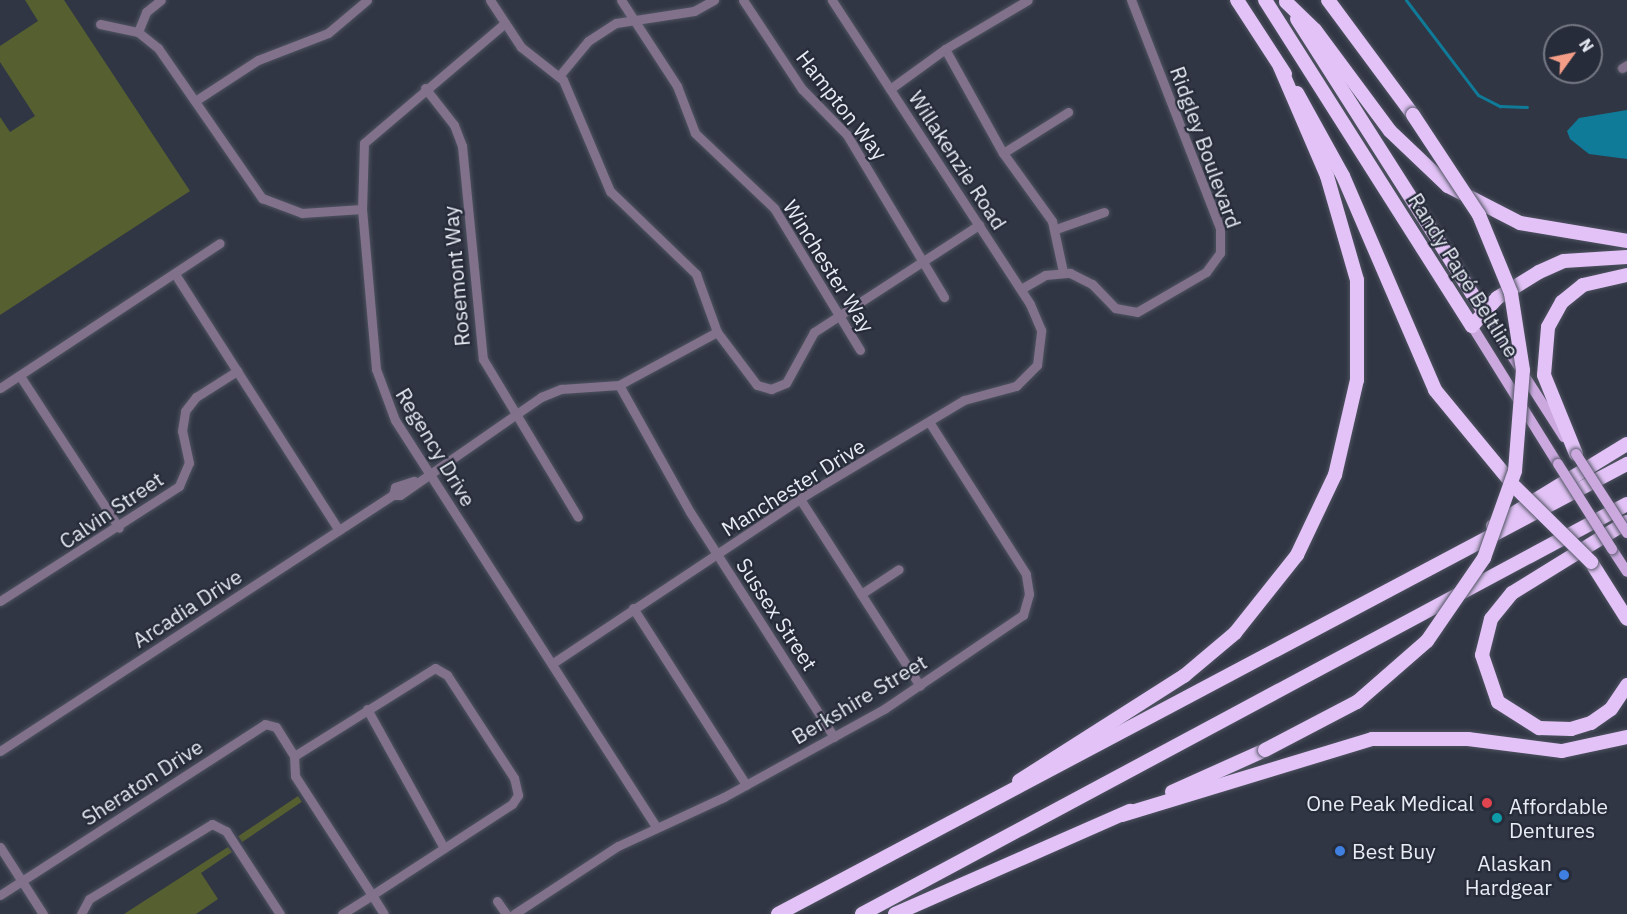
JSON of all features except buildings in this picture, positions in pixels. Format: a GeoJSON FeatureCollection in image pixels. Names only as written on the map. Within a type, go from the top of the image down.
{"type":"FeatureCollection","features":[{"type":"Feature","properties":{"kind":"highway"},"geometry":{"type":"LineString","coordinates":[[1237,0],[1280,67],[1343,176],[1435,390],[1515,487],[1591,562],[1627,619]]}},
{"type":"Feature","properties":{"kind":"highway","name":"Randy Papé Beltline"},"geometry":{"type":"LineString","coordinates":[[1265,0],[1472,326]]}},
{"type":"Feature","properties":{"kind":"highway"},"geometry":{"type":"LineString","coordinates":[[895,914],[1265,750],[1357,702],[1427,641],[1484,558],[1515,471],[1523,370],[1511,293],[1479,215],[1413,115],[1328,0]]}},
{"type":"Feature","properties":{"kind":"highway"},"geometry":{"type":"LineString","coordinates":[[1285,1],[1315,30],[1390,131],[1448,186],[1520,223],[1627,241]]}},
{"type":"Feature","properties":{"kind":"highway","name":"Randy Papé Beltline"},"geometry":{"type":"LineString","coordinates":[[1285,1],[1483,311]]}},
{"type":"Feature","properties":{"kind":"highway"},"geometry":{"type":"LineString","coordinates":[[1006,792],[1219,648],[1281,579],[1325,501],[1354,397],[1358,280],[1327,176],[1280,67]]}},
{"type":"Feature","properties":{"kind":"highway"},"geometry":{"type":"LineString","coordinates":[[1472,326],[1483,311],[1519,282],[1564,261],[1627,257]]}},
{"type":"Feature","properties":{"kind":"highway"},"geometry":{"type":"LineString","coordinates":[[1576,454],[1544,375],[1548,327],[1562,302],[1583,285],[1627,274]]}},
{"type":"Feature","properties":{"kind":"highway"},"geometry":{"type":"LineString","coordinates":[[1468,548],[1509,512],[1627,444]]}},
{"type":"Feature","properties":{"kind":"highway"},"geometry":{"type":"LineString","coordinates":[[778,914],[1627,464]]}},
{"type":"Feature","properties":{"kind":"highway"},"geometry":{"type":"LineString","coordinates":[[862,914],[1627,504]]}},
{"type":"Feature","properties":{"kind":"highway"},"geometry":{"type":"LineString","coordinates":[[1627,522],[1512,593],[1491,619],[1482,655],[1498,702],[1539,728],[1571,729],[1591,723],[1611,709],[1627,685]]}},
{"type":"Feature","properties":{"kind":"highway"},"geometry":{"type":"LineString","coordinates":[[1598,745],[1627,731]]}},
{"type":"Feature","properties":{"kind":"highway"},"geometry":{"type":"LineString","coordinates":[[1122,815],[1371,738],[1468,740],[1550,751],[1598,745],[1627,737]]}},
{"type":"Feature","properties":{"kind":"main road","name":"Randy Papé Beltline"},"geometry":{"type":"LineString","coordinates":[[1483,311],[1627,533]]}},
{"type":"Feature","properties":{"kind":"main road","name":"Randy Papé Beltline"},"geometry":{"type":"LineString","coordinates":[[1472,326],[1627,572]]}},
{"type":"Feature","properties":{"kind":"street"},"geometry":{"type":"LineString","coordinates":[[138,32],[146,12],[161,0]]}},
{"type":"Feature","properties":{"kind":"street"},"geometry":{"type":"LineString","coordinates":[[195,101],[258,60],[328,33],[367,0]]}},
{"type":"Feature","properties":{"kind":"street"},"geometry":{"type":"LineString","coordinates":[[490,0],[521,47],[560,75],[606,184],[626,211],[696,274],[717,332],[748,378],[768,389]]}},
{"type":"Feature","properties":{"kind":"street","name":"Winchester Way"},"geometry":{"type":"LineString","coordinates":[[621,0],[677,86],[695,133],[774,208],[860,350]]}},
{"type":"Feature","properties":{"kind":"street"},"geometry":{"type":"LineString","coordinates":[[560,75],[594,36],[632,17],[694,11],[714,0]]}},
{"type":"Feature","properties":{"kind":"street","name":"Hampton Way"},"geometry":{"type":"LineString","coordinates":[[743,0],[802,89],[847,135],[944,297]]}},
{"type":"Feature","properties":{"kind":"street","name":"Willakenzie Road"},"geometry":{"type":"LineString","coordinates":[[832,0],[1021,290],[1043,344]]}},
{"type":"Feature","properties":{"kind":"street"},"geometry":{"type":"LineString","coordinates":[[890,89],[945,49],[1028,0]]}},
{"type":"Feature","properties":{"kind":"street","name":"Ridgley Boulevard"},"geometry":{"type":"LineString","coordinates":[[1063,272],[1087,280],[1116,308],[1137,312],[1206,272],[1220,253],[1220,228],[1131,0]]}},
{"type":"Feature","properties":{"kind":"street","name":"Regency Drive"},"geometry":{"type":"LineString","coordinates":[[504,23],[425,88],[364,143],[362,209],[378,378],[391,413],[656,827]]}},
{"type":"Feature","properties":{"kind":"street"},"geometry":{"type":"LineString","coordinates":[[100,24],[138,32],[161,51],[248,184],[268,202],[302,213],[362,209]]}},
{"type":"Feature","properties":{"kind":"street"},"geometry":{"type":"LineString","coordinates":[[945,49],[1003,153],[1056,230],[1063,272],[1044,274],[1021,290]]}},
{"type":"Feature","properties":{"kind":"street","name":"Rosemont Way"},"geometry":{"type":"LineString","coordinates":[[425,88],[462,146],[481,352],[514,415],[578,517]]}},
{"type":"Feature","properties":{"kind":"street"},"geometry":{"type":"LineString","coordinates":[[1003,153],[1068,112]]}},
{"type":"Feature","properties":{"kind":"street"},"geometry":{"type":"LineString","coordinates":[[1056,230],[1104,212]]}},
{"type":"Feature","properties":{"kind":"street"},"geometry":{"type":"LineString","coordinates":[[768,389],[791,378],[808,338],[978,225]]}},
{"type":"Feature","properties":{"kind":"street"},"geometry":{"type":"LineString","coordinates":[[0,388],[220,243]]}},
{"type":"Feature","properties":{"kind":"street"},"geometry":{"type":"LineString","coordinates":[[175,274],[339,530]]}},
{"type":"Feature","properties":{"kind":"street","name":"Arcadia Drive"},"geometry":{"type":"LineString","coordinates":[[0,751],[393,495],[400,495],[414,481],[555,390],[619,385],[717,332]]}},
{"type":"Feature","properties":{"kind":"street","name":"Manchester Drive"},"geometry":{"type":"LineString","coordinates":[[552,663],[800,499],[929,422],[971,397],[1022,383],[1037,364],[1043,344]]}},
{"type":"Feature","properties":{"kind":"street","name":"Calvin Street"},"geometry":{"type":"LineString","coordinates":[[0,601],[119,528],[180,486],[189,463],[182,431],[185,411],[196,398],[237,371]]}},
{"type":"Feature","properties":{"kind":"street"},"geometry":{"type":"LineString","coordinates":[[20,376],[119,528]]}},
{"type":"Feature","properties":{"kind":"street","name":"Sussex Street"},"geometry":{"type":"LineString","coordinates":[[619,385],[718,555],[834,737]]}},
{"type":"Feature","properties":{"kind":"street"},"geometry":{"type":"LineString","coordinates":[[767,399],[768,389]]}},
{"type":"Feature","properties":{"kind":"street","name":"Berkshire Street"},"geometry":{"type":"LineString","coordinates":[[514,914],[656,827],[746,785],[834,737],[920,686],[973,645],[1015,623],[1029,594],[1022,568],[929,422]]}},
{"type":"Feature","properties":{"kind":"street"},"geometry":{"type":"LineString","coordinates":[[800,499],[920,686]]}},
{"type":"Feature","properties":{"kind":"street"},"geometry":{"type":"LineString","coordinates":[[861,594],[899,569]]}},
{"type":"Feature","properties":{"kind":"street"},"geometry":{"type":"LineString","coordinates":[[633,608],[746,785]]}},
{"type":"Feature","properties":{"kind":"street"},"geometry":{"type":"LineString","coordinates":[[294,756],[427,670],[440,669],[514,778],[518,795],[512,804],[342,914]]}},
{"type":"Feature","properties":{"kind":"street"},"geometry":{"type":"LineString","coordinates":[[367,709],[444,848]]}},
{"type":"Feature","properties":{"kind":"street","name":"Sheraton Drive"},"geometry":{"type":"LineString","coordinates":[[0,896],[265,724],[276,727],[294,756],[294,774],[384,914]]}},
{"type":"Feature","properties":{"kind":"street"},"geometry":{"type":"LineString","coordinates":[[82,910],[212,824],[226,831],[280,914]]}},
{"type":"Feature","properties":{"kind":"street"},"geometry":{"type":"LineString","coordinates":[[0,846],[43,914]]}},
{"type":"Feature","properties":{"kind":"street"},"geometry":{"type":"LineString","coordinates":[[497,901],[506,914]]}},
{"type":"Feature","properties":{"kind":"green space"},"geometry":{"type":"Polygon","coordinates":[[[25,0],[64,0],[190,191],[0,315],[0,117],[10,132],[35,116],[0,62],[0,46],[38,21],[25,0]]]}},
{"type":"Feature","properties":{"kind":"green space"},"geometry":{"type":"Polygon","coordinates":[[[298,796],[302,802],[242,842],[238,836],[298,796]]]}},
{"type":"Feature","properties":{"kind":"green space"},"geometry":{"type":"Polygon","coordinates":[[[228,847],[232,852],[201,873],[218,899],[196,914],[124,914],[228,847]]]}},
{"type":"Feature","properties":{"kind":"water"},"geometry":{"type":"Polygon","coordinates":[[[1627,110],[1627,159],[1589,154],[1570,139],[1567,131],[1579,118],[1627,110]]]}},
{"type":"Feature","properties":{"kind":"waterway"},"geometry":{"type":"LineString","coordinates":[[1406,0],[1478,95],[1500,106],[1527,107]]}},
{"type":"Feature","properties":{"kind":"place","name":"One Peak Medical"},"geometry":{"type":"Point","coordinates":[1487,803]}},
{"type":"Feature","properties":{"kind":"place","name":"Affordable Dentures"},"geometry":{"type":"Point","coordinates":[1497,818]}},
{"type":"Feature","properties":{"kind":"place","name":"Best Buy"},"geometry":{"type":"Point","coordinates":[1340,851]}},
{"type":"Feature","properties":{"kind":"place","name":"Alaskan Hardgear"},"geometry":{"type":"Point","coordinates":[1564,875]}}]}
